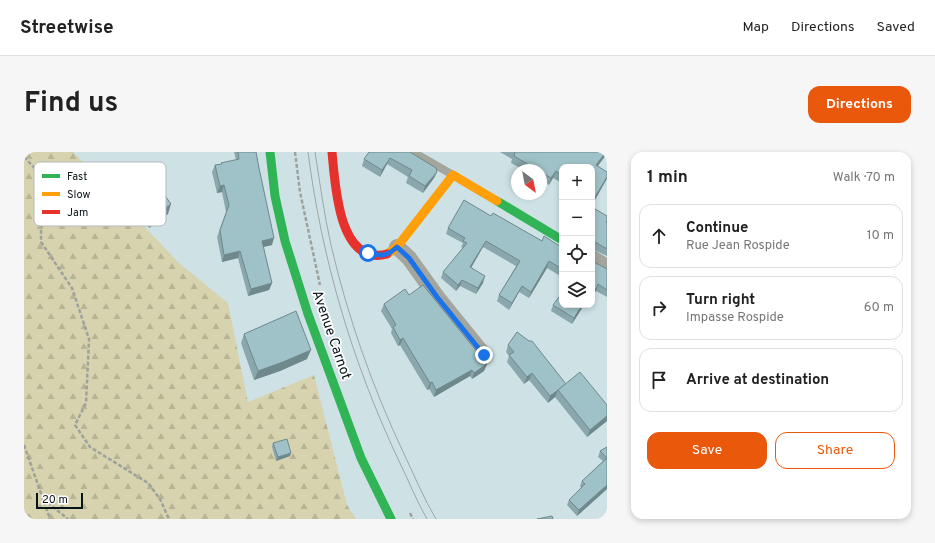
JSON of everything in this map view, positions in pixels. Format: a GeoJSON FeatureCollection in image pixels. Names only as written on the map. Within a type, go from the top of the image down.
{"type":"FeatureCollection","features":[{"type":"Feature","properties":{"kind":"main road","name":"Avenue Carnot"},"geometry":{"type":"LineString","coordinates":[[270,152],[275,196],[285,241],[308,314],[361,458],[391,519]]}},
{"type":"Feature","properties":{"kind":"main road"},"geometry":{"type":"LineString","coordinates":[[332,152],[343,224],[350,239],[358,248],[368,253],[382,256],[390,253],[397,247],[453,175],[559,238]]}},
{"type":"Feature","properties":{"kind":"street"},"geometry":{"type":"LineString","coordinates":[[397,247],[409,258],[437,297],[484,355]]}},
{"type":"Feature","properties":{"kind":"street"},"geometry":{"type":"LineString","coordinates":[[595,260],[607,267]]}},
{"type":"Feature","properties":{"kind":"lane"},"geometry":{"type":"LineString","coordinates":[[413,152],[453,175]]}},
{"type":"Feature","properties":{"kind":"path"},"geometry":{"type":"LineString","coordinates":[[295,152],[300,192],[321,290]]}},
{"type":"Feature","properties":{"kind":"path"},"geometry":{"type":"LineString","coordinates":[[24,157],[34,167]]}},
{"type":"Feature","properties":{"kind":"path"},"geometry":{"type":"LineString","coordinates":[[42,226],[42,242],[72,288],[89,339],[86,403],[75,425],[90,447],[148,483],[160,499],[169,519]]}},
{"type":"Feature","properties":{"kind":"path"},"geometry":{"type":"LineString","coordinates":[[24,445],[50,519]]}},
{"type":"Feature","properties":{"kind":"path"},"geometry":{"type":"LineString","coordinates":[[43,499],[68,519]]}},
{"type":"Feature","properties":{"kind":"path"},"geometry":{"type":"LineString","coordinates":[[409,512],[413,519]]}},
{"type":"Feature","properties":{"kind":"green space"},"geometry":{"type":"Polygon","coordinates":[[[24,152],[73,152],[83,162],[34,162],[34,226],[144,226],[179,263],[228,303],[248,402],[314,375],[347,505],[356,519],[24,519],[24,152]]]}},
{"type":"Feature","properties":{"kind":"building"},"geometry":{"type":"Polygon","coordinates":[[[238,152],[256,152],[274,238],[262,241],[272,283],[251,289],[240,251],[224,255],[220,230],[229,205],[224,185],[220,186],[215,165],[239,159],[238,152]]]}},
{"type":"Feature","properties":{"kind":"building"},"geometry":{"type":"Polygon","coordinates":[[[369,152],[410,152],[436,168],[437,172],[425,186],[409,176],[412,170],[390,158],[382,170],[364,159],[369,152]]]}},
{"type":"Feature","properties":{"kind":"building"},"geometry":{"type":"Polygon","coordinates":[[[514,152],[606,152],[596,165],[607,172],[607,177],[595,197],[595,164],[559,164],[559,173],[556,171],[551,178],[547,176],[547,164],[528,164],[514,156],[514,152]]]}},
{"type":"Feature","properties":{"kind":"building"},"geometry":{"type":"Polygon","coordinates":[[[166,197],[171,204],[166,208],[166,197]]]}},
{"type":"Feature","properties":{"kind":"building"},"geometry":{"type":"Polygon","coordinates":[[[464,200],[491,216],[493,213],[542,241],[544,236],[559,245],[559,267],[549,261],[531,292],[522,286],[512,303],[499,295],[520,261],[486,241],[470,267],[485,276],[478,288],[462,280],[458,285],[443,272],[467,243],[463,241],[465,238],[448,228],[464,200]]]}},
{"type":"Feature","properties":{"kind":"building"},"geometry":{"type":"Polygon","coordinates":[[[595,209],[607,216],[607,249],[595,242],[595,209]]]}},
{"type":"Feature","properties":{"kind":"building"},"geometry":{"type":"Polygon","coordinates":[[[595,263],[607,269],[607,290],[598,284],[596,289],[595,263]]]}},
{"type":"Feature","properties":{"kind":"building"},"geometry":{"type":"Polygon","coordinates":[[[423,285],[487,364],[474,373],[472,370],[436,390],[432,382],[430,383],[403,338],[400,340],[393,327],[396,325],[384,304],[405,289],[409,295],[423,285]]]}},
{"type":"Feature","properties":{"kind":"building"},"geometry":{"type":"Polygon","coordinates":[[[559,297],[559,308],[580,308],[574,318],[553,305],[559,297]]]}},
{"type":"Feature","properties":{"kind":"building"},"geometry":{"type":"Polygon","coordinates":[[[296,311],[311,350],[258,371],[244,334],[296,311]]]}},
{"type":"Feature","properties":{"kind":"building"},"geometry":{"type":"Polygon","coordinates":[[[517,332],[529,341],[532,341],[566,384],[550,396],[532,373],[527,377],[509,355],[514,352],[508,345],[517,332]]]}},
{"type":"Feature","properties":{"kind":"building"},"geometry":{"type":"Polygon","coordinates":[[[580,372],[607,405],[607,416],[590,430],[558,390],[580,372]]]}},
{"type":"Feature","properties":{"kind":"building"},"geometry":{"type":"Polygon","coordinates":[[[287,439],[291,453],[278,457],[273,443],[287,439]]]}},
{"type":"Feature","properties":{"kind":"building"},"geometry":{"type":"Polygon","coordinates":[[[607,447],[607,458],[600,451],[607,447]]]}},
{"type":"Feature","properties":{"kind":"building"},"geometry":{"type":"Polygon","coordinates":[[[607,458],[607,485],[579,510],[569,500],[585,484],[582,481],[607,458]]]}},
{"type":"Feature","properties":{"kind":"building"},"geometry":{"type":"Polygon","coordinates":[[[552,516],[553,519],[537,519],[552,516]]]}},
{"type":"Feature","properties":{"kind":"tram line"},"geometry":{"type":"LineString","coordinates":[[308,152],[314,192],[330,271],[353,347],[366,385],[427,519]]}},
{"type":"Feature","properties":{"kind":"tram line"},"geometry":{"type":"LineString","coordinates":[[315,152],[331,245],[353,326],[362,353],[393,431],[436,519]]}},
{"type":"Feature","properties":{"kind":"traffic: fast"},"geometry":{"type":"LineString","coordinates":[[270,152],[275,196],[285,241],[308,314],[361,458],[391,519]]}},
{"type":"Feature","properties":{"kind":"traffic: fast"},"geometry":{"type":"LineString","coordinates":[[497,201],[559,238]]}},
{"type":"Feature","properties":{"kind":"traffic: slow"},"geometry":{"type":"LineString","coordinates":[[387,254],[397,247],[453,175],[497,201]]}},
{"type":"Feature","properties":{"kind":"traffic: jam"},"geometry":{"type":"LineString","coordinates":[[332,152],[338,201],[342,219],[349,235],[358,248],[371,255],[387,254]]}},
{"type":"Feature","properties":{"kind":"route"},"geometry":{"type":"LineString","coordinates":[[368,253],[382,256],[390,253],[397,247],[409,258],[437,297],[484,355]]}}]}
